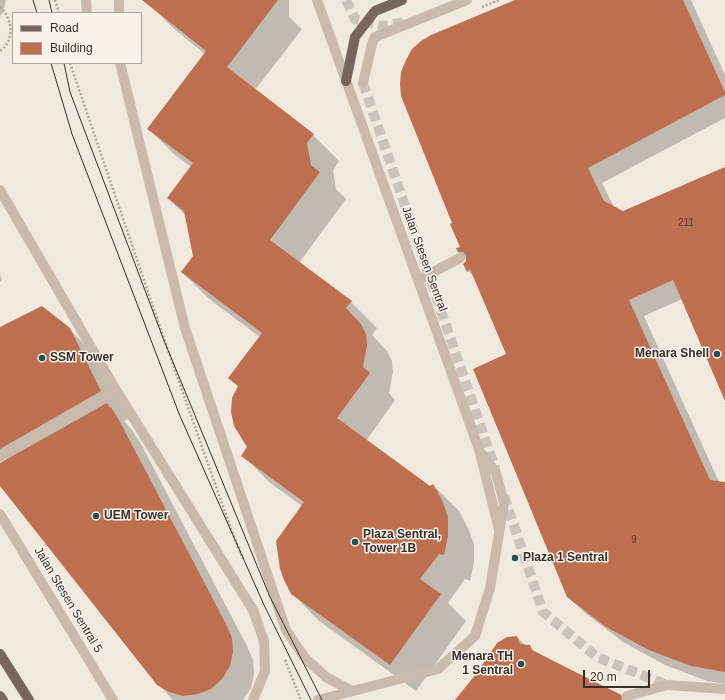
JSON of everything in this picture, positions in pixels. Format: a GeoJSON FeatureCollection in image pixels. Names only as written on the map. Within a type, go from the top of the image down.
{"type":"FeatureCollection","features":[{"type":"Feature","properties":{"kind":"main road"},"geometry":{"type":"LineString","coordinates":[[346,81],[355,38],[376,11],[402,0]]}},
{"type":"Feature","properties":{"kind":"main road"},"geometry":{"type":"LineString","coordinates":[[0,654],[30,700]]}},
{"type":"Feature","properties":{"kind":"main road"},"geometry":{"type":"LineString","coordinates":[[0,696],[2,700]]}},
{"type":"Feature","properties":{"kind":"street"},"geometry":{"type":"LineString","coordinates":[[86,0],[87,12]]}},
{"type":"Feature","properties":{"kind":"street"},"geometry":{"type":"LineString","coordinates":[[118,0],[119,12]]}},
{"type":"Feature","properties":{"kind":"street","name":"Jalan Stesen Sentral"},"geometry":{"type":"LineString","coordinates":[[317,0],[479,450],[499,530],[490,588],[474,636],[438,669],[352,691]]}},
{"type":"Feature","properties":{"kind":"street"},"geometry":{"type":"LineString","coordinates":[[363,83],[375,37],[467,0]]}},
{"type":"Feature","properties":{"kind":"street"},"geometry":{"type":"LineString","coordinates":[[120,64],[185,328],[286,630],[305,658],[326,677],[352,691]]}},
{"type":"Feature","properties":{"kind":"street"},"geometry":{"type":"LineString","coordinates":[[0,190],[116,390],[253,610],[264,641],[265,671],[253,700]]}},
{"type":"Feature","properties":{"kind":"street"},"geometry":{"type":"LineString","coordinates":[[418,280],[460,258]]}},
{"type":"Feature","properties":{"kind":"street"},"geometry":{"type":"LineString","coordinates":[[0,457],[116,390]]}},
{"type":"Feature","properties":{"kind":"street","name":"Jalan Stesen Sentral 5"},"geometry":{"type":"LineString","coordinates":[[0,514],[113,700]]}},
{"type":"Feature","properties":{"kind":"street"},"geometry":{"type":"LineString","coordinates":[[627,696],[667,685],[725,688]]}},
{"type":"Feature","properties":{"kind":"street"},"geometry":{"type":"LineString","coordinates":[[318,700],[352,691]]}},
{"type":"Feature","properties":{"kind":"path"},"geometry":{"type":"LineString","coordinates":[[55,0],[58,12]]}},
{"type":"Feature","properties":{"kind":"path"},"geometry":{"type":"LineString","coordinates":[[0,7],[7,15],[12,33],[8,42],[0,50]]}},
{"type":"Feature","properties":{"kind":"path"},"geometry":{"type":"LineString","coordinates":[[70,64],[164,339],[245,565]]}},
{"type":"Feature","properties":{"kind":"path"},"geometry":{"type":"LineString","coordinates":[[283,657],[301,700]]}},
{"type":"Feature","properties":{"kind":"building"},"geometry":{"type":"Polygon","coordinates":[[[142,0],[278,0],[227,67],[314,134],[307,143],[311,165],[320,172],[270,240],[352,301],[346,308],[361,324],[366,334],[367,345],[363,367],[370,373],[337,418],[430,486],[433,484],[442,500],[448,517],[448,536],[444,555],[439,554],[420,579],[441,594],[390,665],[291,594],[284,580],[280,569],[276,541],[304,502],[241,456],[247,447],[234,426],[231,412],[232,398],[238,386],[228,378],[262,333],[181,272],[193,256],[184,211],[167,198],[193,163],[147,129],[206,51],[142,0]]]}},
{"type":"Feature","properties":{"kind":"building"},"geometry":{"type":"Polygon","coordinates":[[[515,0],[683,0],[725,92],[725,95],[588,168],[604,201],[623,211],[725,167],[725,401],[673,280],[629,300],[710,480],[725,482],[725,672],[691,666],[649,650],[606,627],[567,597],[473,369],[506,354],[470,269],[467,272],[463,264],[466,261],[466,255],[463,252],[458,252],[456,248],[460,247],[450,224],[452,223],[401,96],[401,72],[412,49],[421,41],[431,35],[515,0]]]}},
{"type":"Feature","properties":{"kind":"building","name":"SSM Tower"},"geometry":{"type":"Polygon","coordinates":[[[42,306],[70,328],[101,391],[0,449],[0,327],[42,306]]]}},
{"type":"Feature","properties":{"kind":"building"},"geometry":{"type":"Polygon","coordinates":[[[107,403],[120,422],[232,638],[233,652],[230,666],[222,679],[211,689],[198,694],[183,696],[169,692],[157,685],[0,486],[0,463],[107,403]]]}},
{"type":"Feature","properties":{"kind":"building","name":"Menara TH 1 Sentral"},"geometry":{"type":"Polygon","coordinates":[[[517,636],[520,644],[530,645],[532,650],[621,695],[622,700],[455,700],[476,674],[497,643],[507,637],[517,636]]]}},
{"type":"Feature","properties":{"kind":"tunnel"},"geometry":{"type":"LineString","coordinates":[[346,0],[355,19],[382,26],[408,22]]}},
{"type":"Feature","properties":{"kind":"tunnel"},"geometry":{"type":"LineString","coordinates":[[363,83],[496,471]]}},
{"type":"Feature","properties":{"kind":"tunnel"},"geometry":{"type":"LineString","coordinates":[[504,496],[543,612],[597,657],[667,685]]}},
{"type":"Feature","properties":{"kind":"tram line"},"geometry":{"type":"LineString","coordinates":[[33,0],[37,12]]}},
{"type":"Feature","properties":{"kind":"tram line"},"geometry":{"type":"LineString","coordinates":[[49,0],[52,12]]}},
{"type":"Feature","properties":{"kind":"tram line"},"geometry":{"type":"LineString","coordinates":[[51,64],[72,134],[180,416],[264,605],[311,700]]}},
{"type":"Feature","properties":{"kind":"tram line"},"geometry":{"type":"LineString","coordinates":[[64,64],[70,92],[163,338],[270,597],[322,700]]}},
{"type":"Feature","properties":{"kind":"place","name":"Menara Shell"},"geometry":{"type":"Point","coordinates":[717,354]}},
{"type":"Feature","properties":{"kind":"place","name":"SSM Tower"},"geometry":{"type":"Point","coordinates":[42,358]}},
{"type":"Feature","properties":{"kind":"place","name":"UEM Tower"},"geometry":{"type":"Point","coordinates":[96,516]}},
{"type":"Feature","properties":{"kind":"place","name":"Plaza Sentral, Tower 1B"},"geometry":{"type":"Point","coordinates":[355,542]}},
{"type":"Feature","properties":{"kind":"place","name":"Plaza 1 Sentral"},"geometry":{"type":"Point","coordinates":[515,558]}},
{"type":"Feature","properties":{"kind":"place","name":"Menara TH 1 Sentral"},"geometry":{"type":"Point","coordinates":[521,664]}}]}
